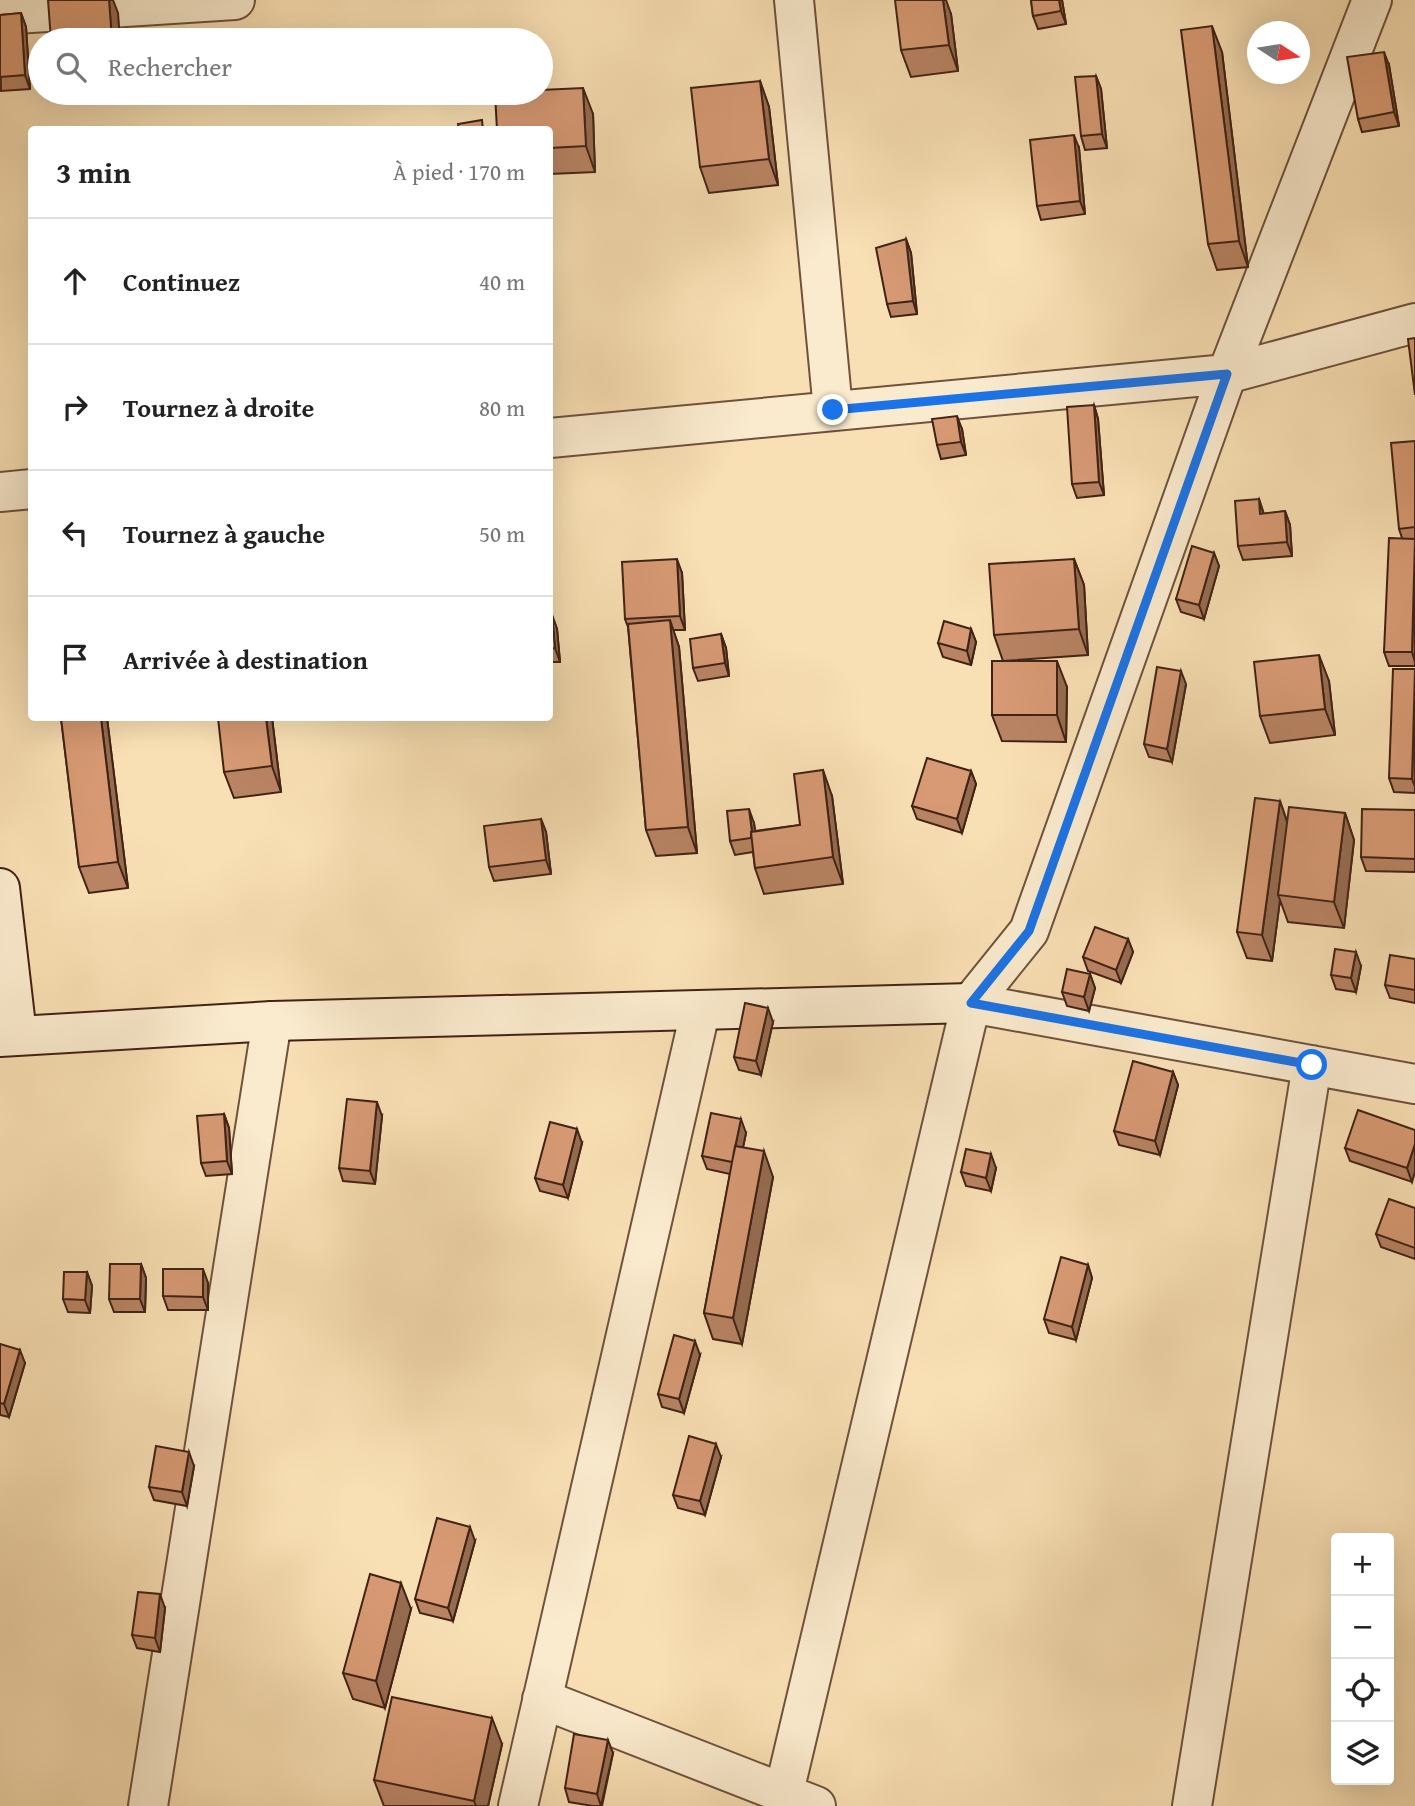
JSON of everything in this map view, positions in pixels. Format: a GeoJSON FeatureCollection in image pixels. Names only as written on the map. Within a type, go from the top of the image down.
{"type":"FeatureCollection","features":[{"type":"Feature","properties":{"kind":"street"},"geometry":{"type":"LineString","coordinates":[[0,15],[235,0]]}},
{"type":"Feature","properties":{"kind":"street"},"geometry":{"type":"LineString","coordinates":[[794,0],[833,410]]}},
{"type":"Feature","properties":{"kind":"street"},"geometry":{"type":"LineString","coordinates":[[542,1699],[800,1799],[971,1003],[1029,931],[1227,374],[1372,0]]}},
{"type":"Feature","properties":{"kind":"street"},"geometry":{"type":"LineString","coordinates":[[553,438],[1227,374],[1415,323]]}},
{"type":"Feature","properties":{"kind":"street"},"geometry":{"type":"LineString","coordinates":[[0,492],[28,489]]}},
{"type":"Feature","properties":{"kind":"street"},"geometry":{"type":"LineString","coordinates":[[0,888],[8,1036],[272,1021],[971,1003],[1415,1084]]}},
{"type":"Feature","properties":{"kind":"street"},"geometry":{"type":"LineString","coordinates":[[517,1806],[700,1012]]}},
{"type":"Feature","properties":{"kind":"street"},"geometry":{"type":"LineString","coordinates":[[148,1806],[272,1021]]}},
{"type":"Feature","properties":{"kind":"street"},"geometry":{"type":"LineString","coordinates":[[1192,1806],[1312,1065]]}},
{"type":"Feature","properties":{"kind":"building"},"geometry":{"type":"Polygon","coordinates":[[[48,0],[109,0],[111,28],[50,28],[48,0]]]}},
{"type":"Feature","properties":{"kind":"building"},"geometry":{"type":"Polygon","coordinates":[[[895,0],[943,0],[949,45],[901,50],[895,0]]]}},
{"type":"Feature","properties":{"kind":"building"},"geometry":{"type":"Polygon","coordinates":[[[1031,0],[1059,0],[1061,11],[1033,16],[1031,0]]]}},
{"type":"Feature","properties":{"kind":"building"},"geometry":{"type":"Polygon","coordinates":[[[21,13],[25,75],[0,77],[0,15],[21,13]]]}},
{"type":"Feature","properties":{"kind":"building"},"geometry":{"type":"Polygon","coordinates":[[[1212,26],[1239,241],[1208,244],[1181,30],[1212,26]]]}},
{"type":"Feature","properties":{"kind":"building"},"geometry":{"type":"Polygon","coordinates":[[[1384,52],[1394,112],[1358,119],[1347,57],[1384,52]]]}},
{"type":"Feature","properties":{"kind":"building"},"geometry":{"type":"Polygon","coordinates":[[[1096,76],[1102,134],[1081,136],[1075,77],[1096,76]]]}},
{"type":"Feature","properties":{"kind":"building"},"geometry":{"type":"Polygon","coordinates":[[[760,81],[769,159],[700,167],[691,88],[760,81]]]}},
{"type":"Feature","properties":{"kind":"building"},"geometry":{"type":"Polygon","coordinates":[[[583,88],[586,146],[553,148],[553,126],[497,126],[496,105],[553,105],[553,89],[583,88]]]}},
{"type":"Feature","properties":{"kind":"building"},"geometry":{"type":"Polygon","coordinates":[[[482,120],[483,126],[458,126],[482,120]]]}},
{"type":"Feature","properties":{"kind":"building"},"geometry":{"type":"Polygon","coordinates":[[[1074,135],[1080,201],[1037,206],[1030,140],[1074,135]]]}},
{"type":"Feature","properties":{"kind":"building"},"geometry":{"type":"Polygon","coordinates":[[[906,239],[913,301],[887,304],[876,248],[906,239]]]}},
{"type":"Feature","properties":{"kind":"building"},"geometry":{"type":"Polygon","coordinates":[[[1415,338],[1415,395],[1408,339],[1415,338]]]}},
{"type":"Feature","properties":{"kind":"building"},"geometry":{"type":"Polygon","coordinates":[[[1094,405],[1099,482],[1072,484],[1067,407],[1094,405]]]}},
{"type":"Feature","properties":{"kind":"building"},"geometry":{"type":"Polygon","coordinates":[[[957,416],[961,442],[937,445],[932,419],[957,416]]]}},
{"type":"Feature","properties":{"kind":"building"},"geometry":{"type":"Polygon","coordinates":[[[1415,441],[1415,527],[1399,529],[1391,443],[1415,441]]]}},
{"type":"Feature","properties":{"kind":"building"},"geometry":{"type":"Polygon","coordinates":[[[1259,499],[1260,514],[1285,511],[1287,542],[1238,546],[1235,501],[1259,499]]]}},
{"type":"Feature","properties":{"kind":"building"},"geometry":{"type":"Polygon","coordinates":[[[1389,538],[1415,539],[1412,652],[1384,652],[1389,538]]]}},
{"type":"Feature","properties":{"kind":"building"},"geometry":{"type":"Polygon","coordinates":[[[1192,546],[1214,553],[1199,605],[1176,599],[1192,546]]]}},
{"type":"Feature","properties":{"kind":"building"},"geometry":{"type":"Polygon","coordinates":[[[677,559],[680,616],[625,619],[622,562],[677,559]]]}},
{"type":"Feature","properties":{"kind":"building"},"geometry":{"type":"Polygon","coordinates":[[[1074,559],[1079,629],[994,635],[989,564],[1074,559]]]}},
{"type":"Feature","properties":{"kind":"building"},"geometry":{"type":"Polygon","coordinates":[[[670,620],[688,827],[646,830],[628,624],[670,620]]]}},
{"type":"Feature","properties":{"kind":"building"},"geometry":{"type":"Polygon","coordinates":[[[944,621],[971,629],[967,651],[938,643],[944,621]]]}},
{"type":"Feature","properties":{"kind":"building"},"geometry":{"type":"Polygon","coordinates":[[[721,634],[725,663],[693,668],[690,639],[721,634]]]}},
{"type":"Feature","properties":{"kind":"building"},"geometry":{"type":"Polygon","coordinates":[[[1319,655],[1325,709],[1260,716],[1254,662],[1319,655]]]}},
{"type":"Feature","properties":{"kind":"building"},"geometry":{"type":"Polygon","coordinates":[[[992,661],[1057,661],[1057,715],[992,715],[992,661]]]}},
{"type":"Feature","properties":{"kind":"building"},"geometry":{"type":"Polygon","coordinates":[[[1157,667],[1181,671],[1167,749],[1144,744],[1157,667]]]}},
{"type":"Feature","properties":{"kind":"building"},"geometry":{"type":"Polygon","coordinates":[[[1393,669],[1415,669],[1412,779],[1389,778],[1393,669]]]}},
{"type":"Feature","properties":{"kind":"building"},"geometry":{"type":"Polygon","coordinates":[[[61,721],[101,721],[118,862],[79,867],[61,721]]]}},
{"type":"Feature","properties":{"kind":"building"},"geometry":{"type":"Polygon","coordinates":[[[218,721],[266,721],[272,766],[224,772],[218,721]]]}},
{"type":"Feature","properties":{"kind":"building"},"geometry":{"type":"Polygon","coordinates":[[[927,758],[971,771],[957,819],[912,806],[927,758]]]}},
{"type":"Feature","properties":{"kind":"building"},"geometry":{"type":"Polygon","coordinates":[[[823,770],[833,857],[755,868],[751,832],[800,825],[794,774],[823,770]]]}},
{"type":"Feature","properties":{"kind":"building"},"geometry":{"type":"Polygon","coordinates":[[[1255,798],[1280,801],[1262,935],[1237,932],[1255,798]]]}},
{"type":"Feature","properties":{"kind":"building"},"geometry":{"type":"Polygon","coordinates":[[[1289,807],[1345,813],[1334,902],[1278,895],[1289,807]]]}},
{"type":"Feature","properties":{"kind":"building"},"geometry":{"type":"Polygon","coordinates":[[[749,809],[751,838],[730,841],[727,811],[749,809]]]}},
{"type":"Feature","properties":{"kind":"building"},"geometry":{"type":"Polygon","coordinates":[[[1362,809],[1415,810],[1415,859],[1361,857],[1362,809]]]}},
{"type":"Feature","properties":{"kind":"building"},"geometry":{"type":"Polygon","coordinates":[[[541,819],[546,860],[489,867],[484,826],[541,819]]]}},
{"type":"Feature","properties":{"kind":"building"},"geometry":{"type":"Polygon","coordinates":[[[1095,927],[1128,939],[1116,970],[1083,957],[1095,927]]]}},
{"type":"Feature","properties":{"kind":"building"},"geometry":{"type":"Polygon","coordinates":[[[1335,949],[1356,952],[1351,978],[1331,975],[1335,949]]]}},
{"type":"Feature","properties":{"kind":"building"},"geometry":{"type":"Polygon","coordinates":[[[1390,955],[1415,959],[1415,990],[1385,985],[1390,955]]]}},
{"type":"Feature","properties":{"kind":"building"},"geometry":{"type":"Polygon","coordinates":[[[1067,969],[1090,974],[1084,997],[1062,992],[1067,969]]]}},
{"type":"Feature","properties":{"kind":"building"},"geometry":{"type":"Polygon","coordinates":[[[745,1003],[768,1008],[756,1061],[734,1057],[745,1003]]]}},
{"type":"Feature","properties":{"kind":"building"},"geometry":{"type":"Polygon","coordinates":[[[1133,1061],[1173,1072],[1155,1141],[1114,1131],[1133,1061]]]}},
{"type":"Feature","properties":{"kind":"building"},"geometry":{"type":"Polygon","coordinates":[[[347,1099],[377,1102],[370,1171],[339,1168],[347,1099]]]}},
{"type":"Feature","properties":{"kind":"building"},"geometry":{"type":"Polygon","coordinates":[[[1358,1110],[1415,1130],[1415,1144],[1407,1168],[1345,1148],[1358,1110]]]}},
{"type":"Feature","properties":{"kind":"building"},"geometry":{"type":"Polygon","coordinates":[[[711,1113],[741,1119],[732,1162],[702,1156],[711,1113]]]}},
{"type":"Feature","properties":{"kind":"building"},"geometry":{"type":"Polygon","coordinates":[[[224,1114],[227,1161],[201,1163],[197,1116],[224,1114]]]}},
{"type":"Feature","properties":{"kind":"building"},"geometry":{"type":"Polygon","coordinates":[[[550,1122],[577,1129],[563,1185],[535,1178],[550,1122]]]}},
{"type":"Feature","properties":{"kind":"building"},"geometry":{"type":"Polygon","coordinates":[[[735,1146],[764,1151],[733,1318],[704,1313],[735,1146]]]}},
{"type":"Feature","properties":{"kind":"building"},"geometry":{"type":"Polygon","coordinates":[[[966,1149],[991,1154],[986,1178],[961,1172],[966,1149]]]}},
{"type":"Feature","properties":{"kind":"building"},"geometry":{"type":"Polygon","coordinates":[[[1389,1199],[1415,1208],[1415,1248],[1376,1234],[1389,1199]]]}},
{"type":"Feature","properties":{"kind":"building"},"geometry":{"type":"Polygon","coordinates":[[[1061,1257],[1088,1265],[1072,1327],[1044,1319],[1061,1257]]]}},
{"type":"Feature","properties":{"kind":"building"},"geometry":{"type":"Polygon","coordinates":[[[110,1264],[141,1264],[140,1299],[109,1299],[110,1264]]]}},
{"type":"Feature","properties":{"kind":"building"},"geometry":{"type":"Polygon","coordinates":[[[163,1269],[203,1269],[203,1297],[163,1296],[163,1269]]]}},
{"type":"Feature","properties":{"kind":"building"},"geometry":{"type":"Polygon","coordinates":[[[64,1272],[87,1272],[85,1300],[63,1299],[64,1272]]]}},
{"type":"Feature","properties":{"kind":"building"},"geometry":{"type":"Polygon","coordinates":[[[674,1335],[695,1341],[679,1399],[658,1394],[674,1335]]]}},
{"type":"Feature","properties":{"kind":"building"},"geometry":{"type":"Polygon","coordinates":[[[0,1344],[20,1350],[4,1404],[0,1403],[0,1344]]]}},
{"type":"Feature","properties":{"kind":"building"},"geometry":{"type":"Polygon","coordinates":[[[689,1436],[716,1444],[700,1501],[673,1495],[689,1436]]]}},
{"type":"Feature","properties":{"kind":"building"},"geometry":{"type":"Polygon","coordinates":[[[156,1446],[189,1452],[182,1492],[149,1487],[156,1446]]]}},
{"type":"Feature","properties":{"kind":"building"},"geometry":{"type":"Polygon","coordinates":[[[437,1518],[470,1527],[448,1608],[415,1599],[437,1518]]]}},
{"type":"Feature","properties":{"kind":"building"},"geometry":{"type":"Polygon","coordinates":[[[370,1574],[401,1583],[376,1681],[343,1673],[370,1574]]]}},
{"type":"Feature","properties":{"kind":"building"},"geometry":{"type":"Polygon","coordinates":[[[138,1592],[160,1594],[155,1638],[132,1635],[138,1592]]]}},
{"type":"Feature","properties":{"kind":"building"},"geometry":{"type":"Polygon","coordinates":[[[392,1697],[492,1718],[474,1801],[374,1780],[392,1697]]]}},
{"type":"Feature","properties":{"kind":"building"},"geometry":{"type":"Polygon","coordinates":[[[574,1734],[608,1740],[597,1794],[565,1788],[574,1734]]]}},
{"type":"Feature","properties":{"kind":"route"},"geometry":{"type":"LineString","coordinates":[[833,410],[1227,374],[1029,931],[971,1003],[1312,1065]]}}]}
